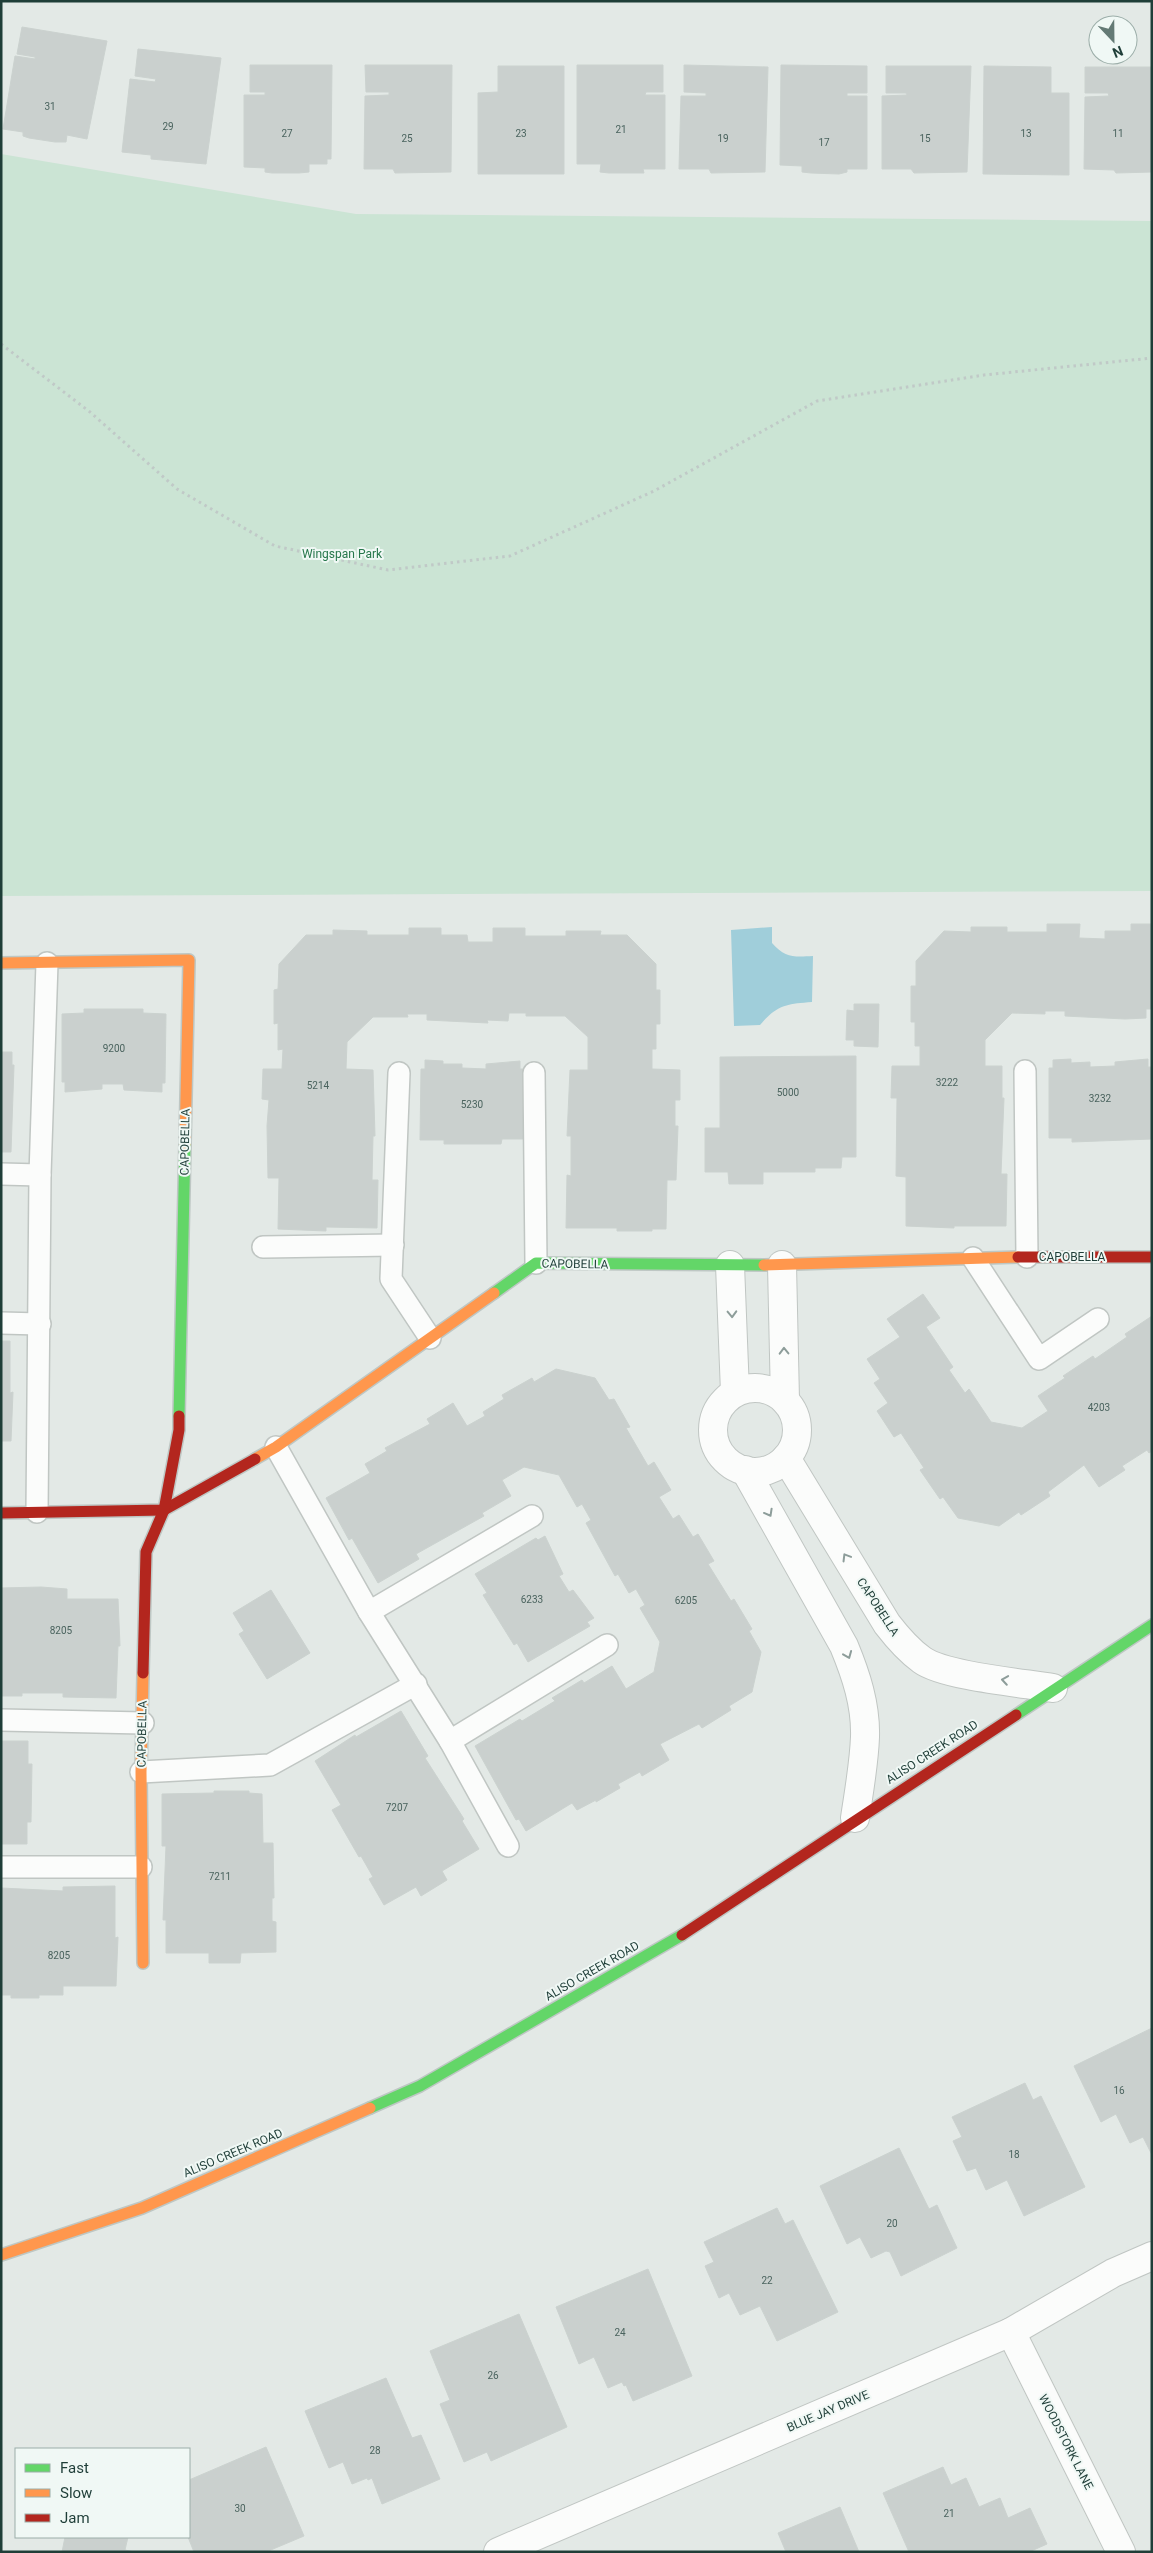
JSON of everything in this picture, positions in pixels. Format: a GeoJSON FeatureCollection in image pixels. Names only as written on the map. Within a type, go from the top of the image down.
{"type":"FeatureCollection","features":[{"type":"Feature","properties":{"kind":"street","name":"CAPOBELLA"},"geometry":{"type":"LineString","coordinates":[[1,964],[189,960],[179,1430],[164,1510],[146,1552],[141,1772],[143,1963]]}},
{"type":"Feature","properties":{"kind":"street","name":"CAPOBELLA"},"geometry":{"type":"LineString","coordinates":[[1,1513],[164,1510],[276,1447],[536,1263],[782,1265],[973,1258],[1152,1257]]}},
{"type":"Feature","properties":{"kind":"street"},"geometry":{"type":"LineString","coordinates":[[730,1265],[735,1392]]}},
{"type":"Feature","properties":{"kind":"street"},"geometry":{"type":"LineString","coordinates":[[782,1265],[785,1400]]}},
{"type":"Feature","properties":{"kind":"street"},"geometry":{"type":"LineString","coordinates":[[761,1388],[774,1392],[785,1400],[795,1418],[797,1428],[796,1439],[786,1458],[767,1469],[745,1470],[733,1466],[724,1458],[717,1447],[713,1435],[713,1422],[718,1410],[735,1392],[761,1388]]}},
{"type":"Feature","properties":{"kind":"street","name":"CAPOBELLA"},"geometry":{"type":"LineString","coordinates":[[786,1458],[887,1624],[904,1644],[923,1661],[941,1670],[1053,1688]]}},
{"type":"Feature","properties":{"kind":"street"},"geometry":{"type":"LineString","coordinates":[[745,1470],[844,1646],[855,1674],[862,1702],[865,1736],[855,1818]]}},
{"type":"Feature","properties":{"kind":"street","name":"ALISO CREEK ROAD"},"geometry":{"type":"LineString","coordinates":[[1,2255],[142,2208],[420,2086],[675,1939],[855,1818],[1152,1625]]}},
{"type":"Feature","properties":{"kind":"street","name":"BLUE JAY DRIVE"},"geometry":{"type":"LineString","coordinates":[[498,2552],[1011,2332],[1113,2273],[1152,2256]]}},
{"type":"Feature","properties":{"kind":"street","name":"WOODSTORK LANE"},"geometry":{"type":"LineString","coordinates":[[1011,2332],[1121,2552]]}},
{"type":"Feature","properties":{"kind":"lane"},"geometry":{"type":"LineString","coordinates":[[37,1512],[40,1175],[47,963]]}},
{"type":"Feature","properties":{"kind":"lane"},"geometry":{"type":"LineString","coordinates":[[1025,1071],[1027,1257]]}},
{"type":"Feature","properties":{"kind":"lane"},"geometry":{"type":"LineString","coordinates":[[400,1073],[391,1279],[430,1338]]}},
{"type":"Feature","properties":{"kind":"lane"},"geometry":{"type":"LineString","coordinates":[[534,1073],[536,1263]]}},
{"type":"Feature","properties":{"kind":"lane"},"geometry":{"type":"LineString","coordinates":[[1,1174],[40,1175]]}},
{"type":"Feature","properties":{"kind":"lane"},"geometry":{"type":"LineString","coordinates":[[263,1247],[393,1245]]}},
{"type":"Feature","properties":{"kind":"lane"},"geometry":{"type":"LineString","coordinates":[[973,1258],[1039,1359],[1098,1319]]}},
{"type":"Feature","properties":{"kind":"lane"},"geometry":{"type":"LineString","coordinates":[[1,1323],[40,1324]]}},
{"type":"Feature","properties":{"kind":"lane"},"geometry":{"type":"LineString","coordinates":[[276,1447],[369,1612],[416,1684],[450,1741],[508,1846]]}},
{"type":"Feature","properties":{"kind":"lane"},"geometry":{"type":"LineString","coordinates":[[369,1612],[532,1516]]}},
{"type":"Feature","properties":{"kind":"lane"},"geometry":{"type":"LineString","coordinates":[[450,1741],[607,1645]]}},
{"type":"Feature","properties":{"kind":"lane"},"geometry":{"type":"LineString","coordinates":[[141,1772],[270,1765],[416,1684]]}},
{"type":"Feature","properties":{"kind":"lane"},"geometry":{"type":"LineString","coordinates":[[1,1720],[143,1723]]}},
{"type":"Feature","properties":{"kind":"lane"},"geometry":{"type":"LineString","coordinates":[[1,1867],[141,1867]]}},
{"type":"Feature","properties":{"kind":"path"},"geometry":{"type":"LineString","coordinates":[[1,344],[90,412],[177,489],[275,546],[388,570],[510,556],[654,491],[817,401],[984,376],[1152,358]]}},
{"type":"Feature","properties":{"kind":"green space","name":"Wingspan Park"},"geometry":{"type":"Polygon","coordinates":[[[1,154],[356,214],[1152,221],[1152,891],[1,896],[1,154]]]}},
{"type":"Feature","properties":{"kind":"water"},"geometry":{"type":"Polygon","coordinates":[[[772,927],[772,943],[781,952],[790,956],[813,956],[812,1002],[789,1005],[777,1009],[760,1025],[734,1026],[731,930],[772,927]]]}},
{"type":"Feature","properties":{"kind":"building"},"geometry":{"type":"Polygon","coordinates":[[[22,27],[107,41],[87,139],[67,135],[66,142],[55,142],[29,138],[23,136],[23,132],[3,129],[15,56],[35,59],[35,57],[17,54],[22,27]]]}},
{"type":"Feature","properties":{"kind":"building"},"geometry":{"type":"Polygon","coordinates":[[[138,49],[221,58],[206,164],[151,159],[151,155],[122,152],[130,79],[155,82],[156,79],[135,76],[138,49]]]}},
{"type":"Feature","properties":{"kind":"building"},"geometry":{"type":"Polygon","coordinates":[[[250,65],[332,65],[331,159],[327,159],[327,164],[309,164],[309,172],[299,173],[272,173],[265,172],[265,168],[244,167],[244,95],[265,95],[265,92],[250,92],[250,65]]]}},
{"type":"Feature","properties":{"kind":"building"},"geometry":{"type":"Polygon","coordinates":[[[365,65],[452,65],[451,172],[395,173],[393,169],[364,169],[365,96],[389,95],[389,92],[366,92],[365,65]]]}},
{"type":"Feature","properties":{"kind":"building"},"geometry":{"type":"Polygon","coordinates":[[[577,65],[663,65],[663,92],[646,92],[645,95],[665,95],[665,169],[643,169],[644,173],[609,173],[600,172],[601,164],[577,164],[577,65]]]}},
{"type":"Feature","properties":{"kind":"building"},"geometry":{"type":"Polygon","coordinates":[[[684,65],[768,67],[765,172],[711,173],[709,169],[679,169],[681,96],[706,96],[706,93],[684,92],[684,65]]]}},
{"type":"Feature","properties":{"kind":"building"},"geometry":{"type":"Polygon","coordinates":[[[781,65],[867,66],[867,93],[847,93],[847,96],[867,96],[867,169],[847,169],[847,172],[839,174],[811,173],[802,172],[802,166],[780,165],[781,65]]]}},
{"type":"Feature","properties":{"kind":"building"},"geometry":{"type":"Polygon","coordinates":[[[498,66],[564,66],[564,174],[478,174],[478,93],[498,92],[498,66]]]}},
{"type":"Feature","properties":{"kind":"building"},"geometry":{"type":"Polygon","coordinates":[[[886,66],[971,66],[967,172],[914,173],[911,169],[882,169],[882,96],[907,95],[906,93],[886,93],[886,66]]]}},
{"type":"Feature","properties":{"kind":"building"},"geometry":{"type":"Polygon","coordinates":[[[984,66],[1051,67],[1051,93],[1069,93],[1069,175],[983,174],[984,66]]]}},
{"type":"Feature","properties":{"kind":"building"},"geometry":{"type":"Polygon","coordinates":[[[1085,67],[1152,67],[1152,172],[1116,173],[1114,170],[1084,169],[1085,97],[1109,96],[1108,93],[1085,93],[1085,67]]]}},
{"type":"Feature","properties":{"kind":"building"},"geometry":{"type":"Polygon","coordinates":[[[1047,924],[1080,924],[1079,938],[1105,939],[1105,931],[1131,931],[1131,924],[1152,924],[1152,1009],[1146,1009],[1146,1018],[1125,1019],[1065,1016],[1065,1011],[1045,1011],[1045,1014],[1012,1013],[985,1040],[985,1066],[1002,1066],[1002,1098],[1004,1098],[1001,1174],[1007,1174],[1006,1226],[954,1226],[954,1228],[906,1226],[906,1177],[896,1176],[897,1098],[891,1098],[892,1066],[920,1066],[920,1046],[915,1046],[915,1022],[911,1022],[911,986],[916,986],[916,961],[944,931],[971,932],[971,927],[1007,927],[1007,932],[1047,932],[1047,924]]]}},
{"type":"Feature","properties":{"kind":"building"},"geometry":{"type":"Polygon","coordinates":[[[409,928],[441,928],[441,935],[467,935],[468,942],[493,942],[493,928],[525,928],[525,936],[566,936],[566,931],[601,931],[600,935],[627,935],[656,964],[656,990],[660,990],[660,1024],[656,1024],[656,1049],[652,1049],[652,1069],[680,1070],[680,1100],[675,1100],[675,1126],[678,1126],[676,1180],[667,1180],[666,1229],[617,1231],[617,1228],[566,1228],[567,1175],[571,1176],[571,1136],[567,1136],[570,1070],[588,1070],[588,1037],[565,1016],[526,1016],[526,1013],[509,1013],[508,1021],[487,1020],[488,1023],[427,1020],[427,1014],[407,1014],[408,1017],[373,1017],[347,1042],[346,1069],[373,1070],[375,1136],[373,1136],[372,1180],[378,1180],[377,1228],[326,1227],[326,1231],[278,1229],[279,1178],[268,1178],[267,1126],[269,1100],[262,1099],[263,1069],[282,1069],[283,1049],[278,1050],[278,1023],[274,1024],[274,990],[278,989],[279,964],[306,935],[333,935],[333,930],[367,931],[367,935],[409,935],[409,928]]]}},
{"type":"Feature","properties":{"kind":"building"},"geometry":{"type":"Polygon","coordinates":[[[854,1004],[879,1004],[878,1047],[854,1046],[854,1040],[846,1040],[847,1010],[854,1011],[854,1004]]]}},
{"type":"Feature","properties":{"kind":"building"},"geometry":{"type":"Polygon","coordinates":[[[84,1009],[143,1009],[143,1013],[166,1014],[165,1083],[162,1083],[162,1092],[124,1090],[123,1084],[102,1084],[102,1089],[65,1092],[65,1082],[62,1082],[62,1014],[84,1013],[84,1009]]]}},
{"type":"Feature","properties":{"kind":"building"},"geometry":{"type":"Polygon","coordinates":[[[1,1052],[12,1052],[12,1065],[14,1065],[11,1152],[1,1152],[1,1052]]]}},
{"type":"Feature","properties":{"kind":"building"},"geometry":{"type":"Polygon","coordinates":[[[856,1056],[856,1157],[842,1157],[841,1168],[815,1168],[815,1172],[763,1172],[763,1184],[729,1184],[728,1172],[705,1172],[705,1128],[720,1128],[720,1057],[856,1056]]]}},
{"type":"Feature","properties":{"kind":"building"},"geometry":{"type":"Polygon","coordinates":[[[1071,1059],[1071,1063],[1090,1062],[1090,1067],[1115,1066],[1115,1062],[1148,1059],[1148,1067],[1152,1067],[1152,1139],[1072,1142],[1072,1138],[1049,1138],[1049,1068],[1053,1068],[1053,1060],[1071,1059]]]}},
{"type":"Feature","properties":{"kind":"building"},"geometry":{"type":"Polygon","coordinates":[[[425,1060],[443,1061],[443,1064],[462,1064],[462,1068],[486,1069],[486,1064],[520,1061],[520,1069],[524,1069],[523,1139],[502,1139],[501,1144],[444,1144],[444,1140],[420,1140],[421,1069],[425,1069],[425,1060]]]}},
{"type":"Feature","properties":{"kind":"building"},"geometry":{"type":"Polygon","coordinates":[[[923,1294],[940,1318],[926,1327],[953,1367],[949,1370],[965,1393],[969,1389],[991,1422],[1022,1428],[1048,1411],[1038,1396],[1093,1356],[1095,1359],[1127,1337],[1125,1334],[1152,1316],[1152,1451],[1149,1453],[1147,1450],[1122,1466],[1125,1470],[1099,1487],[1084,1465],[1048,1492],[1050,1496],[1021,1515],[1019,1512],[999,1526],[958,1518],[943,1497],[940,1499],[920,1470],[924,1468],[901,1433],[894,1437],[877,1411],[888,1403],[874,1383],[880,1379],[867,1359],[900,1337],[887,1319],[923,1294]]]}},
{"type":"Feature","properties":{"kind":"building"},"geometry":{"type":"Polygon","coordinates":[[[1,1341],[10,1341],[10,1393],[13,1392],[11,1441],[1,1441],[1,1341]]]}},
{"type":"Feature","properties":{"kind":"building"},"geometry":{"type":"Polygon","coordinates":[[[556,1369],[595,1378],[609,1400],[614,1399],[630,1427],[626,1428],[648,1466],[654,1462],[671,1490],[659,1497],[673,1519],[679,1515],[693,1537],[698,1534],[714,1561],[708,1564],[731,1601],[734,1599],[752,1629],[749,1631],[761,1652],[752,1692],[729,1706],[731,1710],[702,1728],[699,1724],[660,1744],[669,1760],[642,1776],[640,1772],[618,1784],[620,1788],[596,1802],[596,1800],[577,1810],[572,1803],[526,1831],[519,1819],[516,1820],[475,1746],[555,1701],[552,1698],[582,1680],[584,1683],[612,1666],[626,1689],[654,1672],[660,1642],[640,1608],[645,1605],[636,1589],[629,1593],[618,1574],[615,1576],[586,1523],[591,1520],[582,1504],[577,1507],[559,1475],[524,1467],[502,1480],[511,1496],[482,1513],[484,1516],[416,1554],[419,1559],[378,1583],[352,1538],[349,1540],[326,1498],[370,1473],[365,1464],[387,1451],[385,1448],[430,1424],[427,1419],[453,1403],[467,1426],[485,1416],[483,1412],[504,1399],[502,1395],[532,1378],[534,1382],[556,1369]]]}},
{"type":"Feature","properties":{"kind":"building"},"geometry":{"type":"Polygon","coordinates":[[[545,1536],[563,1574],[559,1576],[569,1592],[573,1590],[594,1618],[587,1622],[590,1626],[528,1662],[517,1643],[514,1645],[483,1595],[487,1593],[475,1574],[536,1538],[538,1540],[545,1536]]]}},
{"type":"Feature","properties":{"kind":"building"},"geometry":{"type":"Polygon","coordinates":[[[41,1587],[67,1589],[67,1599],[118,1599],[120,1646],[118,1646],[116,1698],[63,1697],[63,1693],[22,1693],[22,1696],[1,1696],[1,1588],[41,1587]]]}},
{"type":"Feature","properties":{"kind":"building"},"geometry":{"type":"Polygon","coordinates":[[[271,1590],[310,1653],[267,1679],[239,1634],[244,1631],[233,1613],[271,1590]]]}},
{"type":"Feature","properties":{"kind":"building"},"geometry":{"type":"Polygon","coordinates":[[[401,1711],[428,1756],[425,1758],[464,1819],[462,1821],[479,1849],[442,1871],[447,1880],[421,1896],[416,1887],[384,1905],[369,1879],[373,1877],[361,1856],[359,1857],[332,1810],[341,1805],[315,1761],[355,1735],[356,1737],[401,1711]]]}},
{"type":"Feature","properties":{"kind":"building"},"geometry":{"type":"Polygon","coordinates":[[[1,1741],[28,1741],[28,1764],[32,1764],[31,1822],[27,1822],[27,1844],[1,1844],[1,1741]]]}},
{"type":"Feature","properties":{"kind":"building"},"geometry":{"type":"Polygon","coordinates":[[[214,1791],[249,1791],[249,1793],[262,1794],[263,1843],[273,1843],[274,1898],[272,1898],[272,1921],[276,1922],[276,1952],[241,1953],[240,1963],[209,1963],[209,1953],[166,1953],[166,1920],[163,1920],[166,1846],[162,1846],[162,1794],[214,1793],[214,1791]]]}},
{"type":"Feature","properties":{"kind":"building"},"geometry":{"type":"Polygon","coordinates":[[[115,1886],[115,1938],[118,1937],[116,1986],[63,1986],[63,1995],[39,1995],[39,1998],[11,1998],[11,1995],[1,1995],[1,1888],[63,1891],[63,1887],[115,1886]]]}},
{"type":"Feature","properties":{"kind":"building"},"geometry":{"type":"Polygon","coordinates":[[[1152,2028],[1152,2155],[1143,2137],[1130,2143],[1116,2114],[1101,2122],[1074,2066],[1152,2028]]]}},
{"type":"Feature","properties":{"kind":"building"},"geometry":{"type":"Polygon","coordinates":[[[1025,2083],[1033,2100],[1041,2096],[1085,2187],[1024,2216],[1007,2180],[986,2190],[976,2168],[967,2171],[953,2141],[962,2137],[952,2117],[1025,2083]]]}},
{"type":"Feature","properties":{"kind":"building"},"geometry":{"type":"Polygon","coordinates":[[[899,2148],[929,2209],[937,2205],[957,2248],[901,2276],[890,2252],[886,2251],[871,2258],[860,2237],[847,2244],[820,2186],[899,2148]]]}},
{"type":"Feature","properties":{"kind":"building"},"geometry":{"type":"Polygon","coordinates":[[[777,2208],[785,2224],[793,2220],[838,2312],[777,2341],[760,2306],[740,2315],[729,2293],[719,2298],[705,2266],[714,2262],[704,2242],[777,2208]]]}},
{"type":"Feature","properties":{"kind":"building"},"geometry":{"type":"Polygon","coordinates":[[[648,2269],[692,2376],[633,2401],[626,2385],[624,2386],[622,2382],[608,2388],[594,2357],[579,2364],[556,2307],[648,2269]]]}},
{"type":"Feature","properties":{"kind":"building"},"geometry":{"type":"Polygon","coordinates":[[[519,2314],[567,2427],[491,2461],[487,2452],[464,2462],[440,2404],[450,2400],[430,2351],[519,2314]]]}},
{"type":"Feature","properties":{"kind":"building"},"geometry":{"type":"Polygon","coordinates":[[[386,2378],[412,2438],[421,2435],[440,2479],[382,2504],[372,2478],[352,2484],[343,2462],[329,2468],[305,2411],[386,2378]]]}},
{"type":"Feature","properties":{"kind":"building"},"geometry":{"type":"Polygon","coordinates":[[[266,2447],[304,2536],[266,2552],[194,2552],[188,2538],[190,2538],[190,2480],[266,2447]]]}},
{"type":"Feature","properties":{"kind":"building"},"geometry":{"type":"Polygon","coordinates":[[[943,2467],[951,2485],[966,2478],[979,2507],[1000,2498],[1008,2518],[1030,2508],[1047,2544],[1029,2552],[909,2552],[883,2493],[943,2467]]]}},
{"type":"Feature","properties":{"kind":"building"},"geometry":{"type":"Polygon","coordinates":[[[840,2507],[859,2552],[786,2552],[778,2533],[840,2507]]]}},
{"type":"Feature","properties":{"kind":"building"},"geometry":{"type":"Polygon","coordinates":[[[65,2538],[128,2538],[125,2550],[134,2552],[62,2552],[65,2538]]]}},
{"type":"Feature","properties":{"kind":"traffic: fast"},"geometry":{"type":"LineString","coordinates":[[179,1416],[185,1144]]}},
{"type":"Feature","properties":{"kind":"traffic: fast"},"geometry":{"type":"LineString","coordinates":[[494,1293],[536,1263],[764,1265]]}},
{"type":"Feature","properties":{"kind":"traffic: fast"},"geometry":{"type":"LineString","coordinates":[[1016,1715],[1152,1625]]}},
{"type":"Feature","properties":{"kind":"traffic: fast"},"geometry":{"type":"LineString","coordinates":[[370,2108],[420,2086],[682,1935]]}},
{"type":"Feature","properties":{"kind":"traffic: slow"},"geometry":{"type":"LineString","coordinates":[[1,963],[189,960],[185,1144]]}},
{"type":"Feature","properties":{"kind":"traffic: slow"},"geometry":{"type":"LineString","coordinates":[[764,1265],[1018,1257]]}},
{"type":"Feature","properties":{"kind":"traffic: slow"},"geometry":{"type":"LineString","coordinates":[[255,1459],[276,1447],[494,1293]]}},
{"type":"Feature","properties":{"kind":"traffic: slow"},"geometry":{"type":"LineString","coordinates":[[143,1673],[141,1772],[143,1963]]}},
{"type":"Feature","properties":{"kind":"traffic: slow"},"geometry":{"type":"LineString","coordinates":[[1,2255],[142,2208],[370,2108]]}},
{"type":"Feature","properties":{"kind":"traffic: jam"},"geometry":{"type":"LineString","coordinates":[[1018,1257],[1152,1257]]}},
{"type":"Feature","properties":{"kind":"traffic: jam"},"geometry":{"type":"LineString","coordinates":[[143,1673],[146,1552],[164,1510],[179,1430],[179,1416]]}},
{"type":"Feature","properties":{"kind":"traffic: jam"},"geometry":{"type":"LineString","coordinates":[[1,1513],[164,1510],[255,1459]]}},
{"type":"Feature","properties":{"kind":"traffic: jam"},"geometry":{"type":"LineString","coordinates":[[682,1935],[1016,1715]]}}]}
